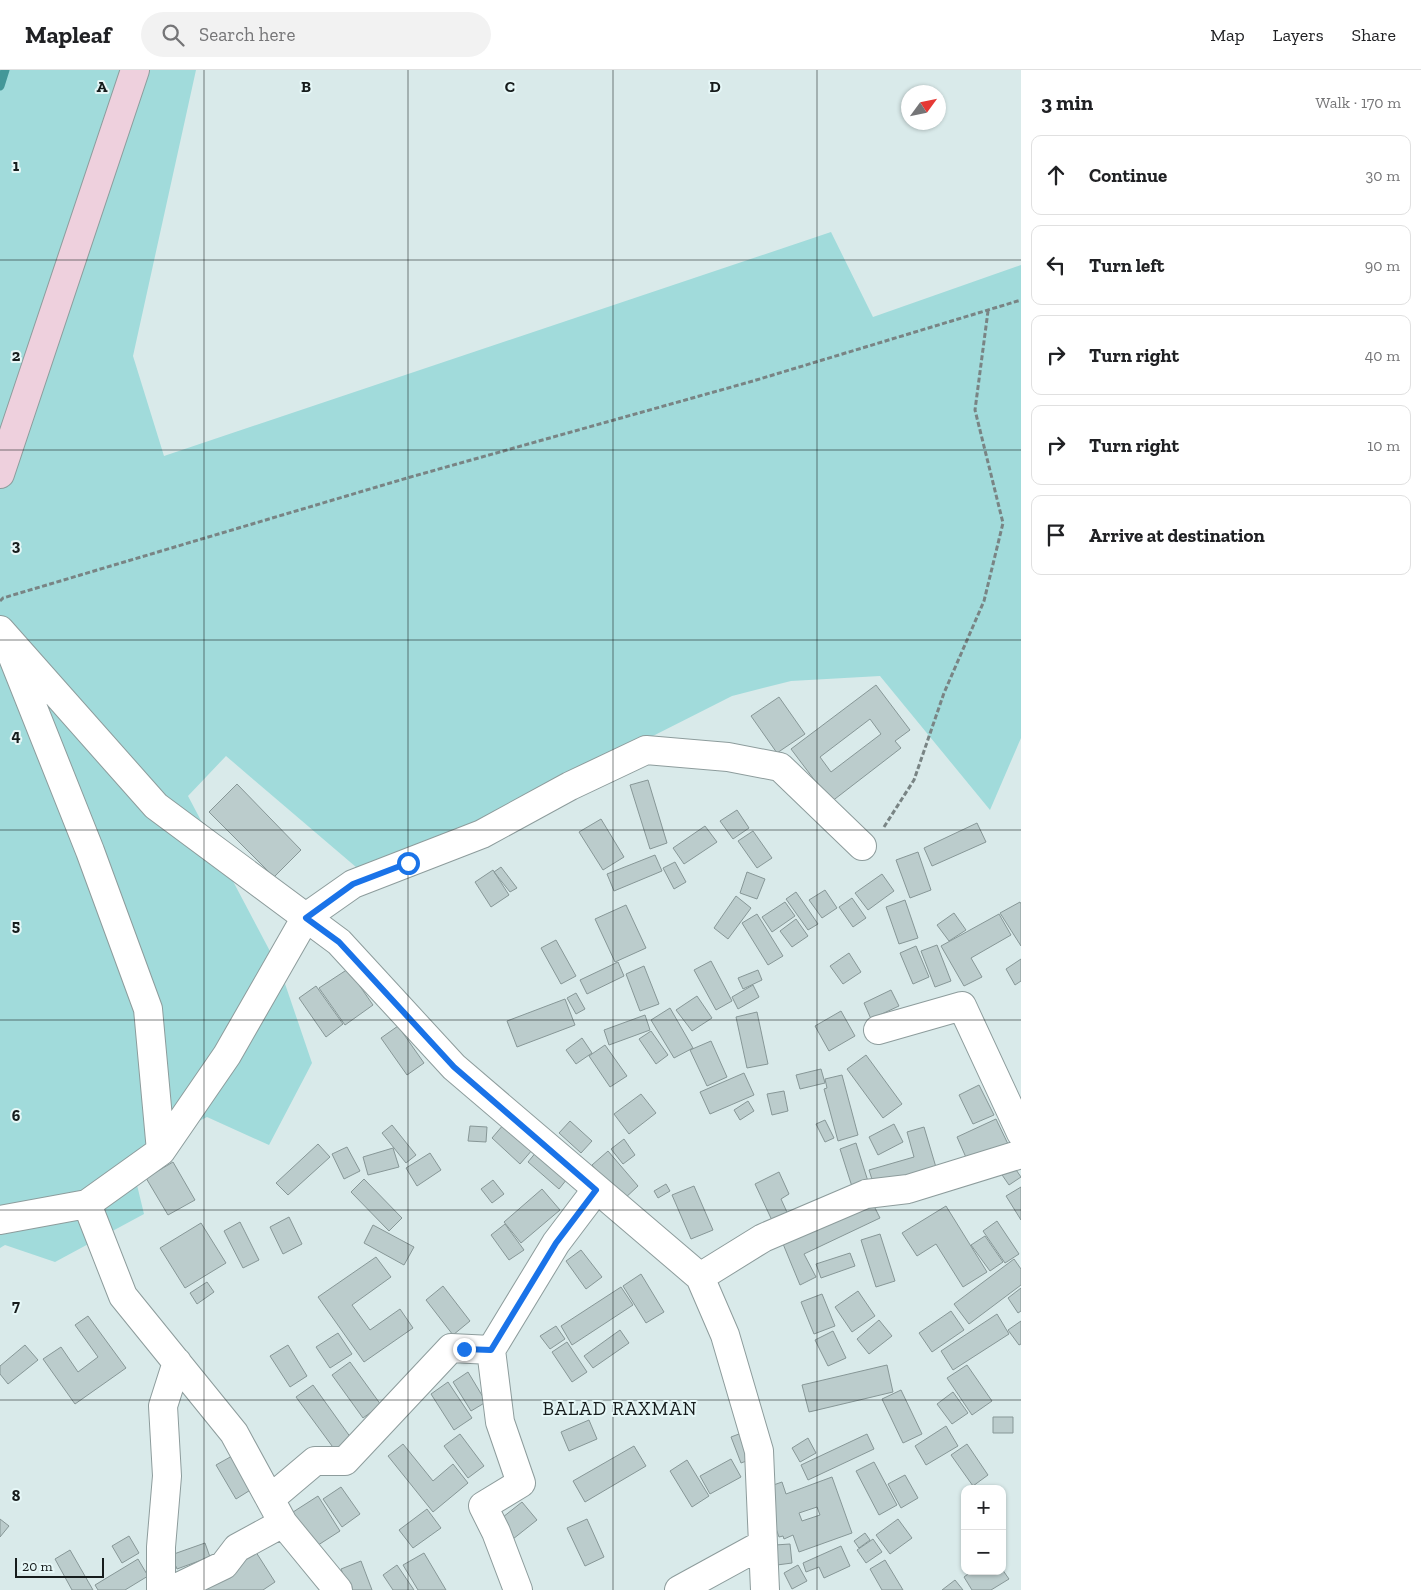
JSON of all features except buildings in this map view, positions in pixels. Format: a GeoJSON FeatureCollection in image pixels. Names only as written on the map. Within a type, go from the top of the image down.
{"type":"FeatureCollection","features":[{"type":"Feature","properties":{"kind":"street"},"geometry":{"type":"LineString","coordinates":[[0,474],[135,70]]}},
{"type":"Feature","properties":{"kind":"street"},"geometry":{"type":"LineString","coordinates":[[2,631],[156,806],[339,942],[454,1067],[700,1277],[725,1335],[759,1451],[765,1590]]}},
{"type":"Feature","properties":{"kind":"street"},"geometry":{"type":"LineString","coordinates":[[2,631],[90,851],[148,1009],[161,1150]]}},
{"type":"Feature","properties":{"kind":"street"},"geometry":{"type":"LineString","coordinates":[[0,1220],[87,1204],[161,1150],[228,1055],[306,918],[353,884],[482,834],[570,786],[646,750],[728,757],[780,767],[862,846]]}},
{"type":"Feature","properties":{"kind":"street"},"geometry":{"type":"LineString","coordinates":[[878,1030],[962,1006],[1021,1133]]}},
{"type":"Feature","properties":{"kind":"street"},"geometry":{"type":"LineString","coordinates":[[700,1277],[763,1238],[866,1194],[908,1189],[1021,1154]]}},
{"type":"Feature","properties":{"kind":"street"},"geometry":{"type":"LineString","coordinates":[[518,1590],[496,1532],[483,1506],[522,1483],[500,1422],[491,1350],[556,1243],[596,1190]]}},
{"type":"Feature","properties":{"kind":"street"},"geometry":{"type":"LineString","coordinates":[[87,1204],[124,1296],[234,1433],[283,1523],[338,1590]]}},
{"type":"Feature","properties":{"kind":"street"},"geometry":{"type":"LineString","coordinates":[[270,1499],[315,1461],[345,1461],[450,1348],[491,1350]]}},
{"type":"Feature","properties":{"kind":"street"},"geometry":{"type":"LineString","coordinates":[[177,1362],[163,1406],[167,1476],[161,1548],[171,1590],[224,1565],[237,1548],[283,1523]]}},
{"type":"Feature","properties":{"kind":"street"},"geometry":{"type":"LineString","coordinates":[[679,1590],[763,1544]]}},
{"type":"Feature","properties":{"kind":"path"},"geometry":{"type":"LineString","coordinates":[[0,601],[2,598],[388,484],[753,381],[1021,300]]}},
{"type":"Feature","properties":{"kind":"path"},"geometry":{"type":"LineString","coordinates":[[862,846],[884,826],[914,780],[944,693],[984,601],[1003,523],[975,410],[988,311]]}},
{"type":"Feature","properties":{"kind":"shaded area"},"geometry":{"type":"Polygon","coordinates":[[[0,70],[196,70],[133,356],[164,456],[831,232],[873,317],[1021,265],[1021,738],[990,810],[880,676],[791,681],[732,696],[370,879],[226,756],[188,796],[281,972],[312,1063],[269,1145],[207,1117],[130,1156],[144,1214],[55,1262],[5,1245],[0,1248],[0,70]]]}},
{"type":"Feature","properties":{"kind":"waterway"},"geometry":{"type":"LineString","coordinates":[[0,86],[5,70]]}},
{"type":"Feature","properties":{"kind":"district","name":"BALAD RAXMAN"},"geometry":{"type":"Point","coordinates":[620,1408]}},
{"type":"Feature","properties":{"kind":"route"},"geometry":{"type":"LineString","coordinates":[[408,863],[353,884],[306,918],[339,942],[454,1067],[596,1190],[556,1243],[491,1350],[464,1349]]}}]}
